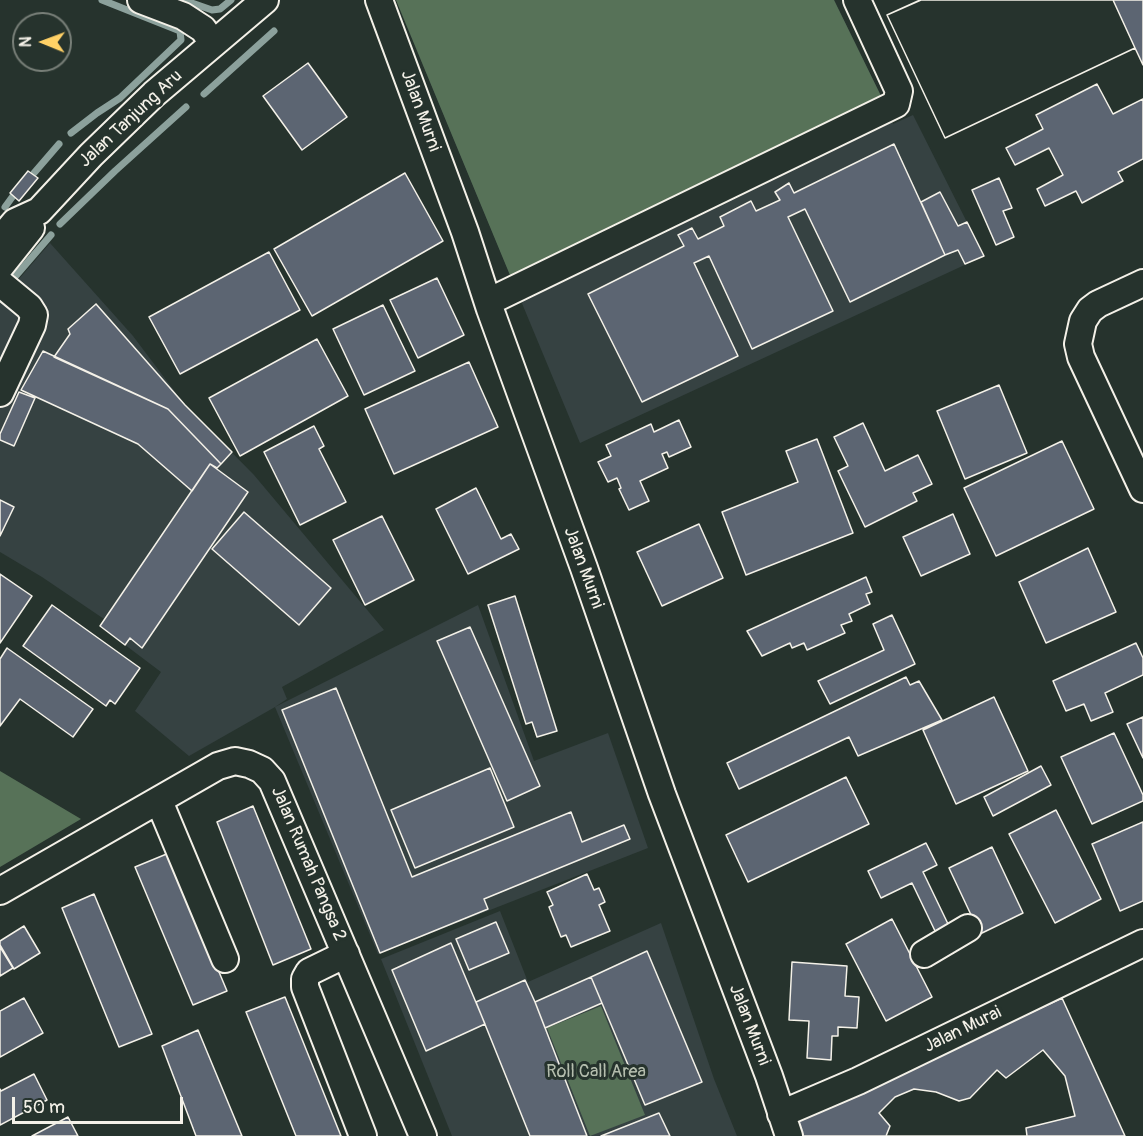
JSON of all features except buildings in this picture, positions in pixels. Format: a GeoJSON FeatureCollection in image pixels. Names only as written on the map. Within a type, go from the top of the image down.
{"type":"FeatureCollection","features":[{"type":"Feature","properties":{"kind":"street"},"geometry":{"type":"LineString","coordinates":[[141,0],[183,16],[203,29],[213,43]]}},
{"type":"Feature","properties":{"kind":"street","name":"Jalan Tanjung Aru"},"geometry":{"type":"LineString","coordinates":[[0,240],[15,222],[39,211],[91,154],[154,94],[265,0]]}},
{"type":"Feature","properties":{"kind":"street","name":"Jalan Murni"},"geometry":{"type":"LineString","coordinates":[[379,0],[465,232],[666,804],[785,1125]]}},
{"type":"Feature","properties":{"kind":"street"},"geometry":{"type":"LineString","coordinates":[[488,302],[896,104],[899,91],[857,0]]}},
{"type":"Feature","properties":{"kind":"street"},"geometry":{"type":"LineString","coordinates":[[0,267],[29,233],[39,211]]}},
{"type":"Feature","properties":{"kind":"street"},"geometry":{"type":"LineString","coordinates":[[0,283],[29,307],[34,315],[32,326],[0,393]]}},
{"type":"Feature","properties":{"kind":"street"},"geometry":{"type":"LineString","coordinates":[[1143,283],[1090,310],[1081,326],[1078,344],[1080,357],[1143,489]]}},
{"type":"Feature","properties":{"kind":"street","name":"Jalan Rumah Pangsa 2"},"geometry":{"type":"LineString","coordinates":[[0,891],[218,766],[235,761],[262,770],[272,781],[423,1136]]}},
{"type":"Feature","properties":{"kind":"street"},"geometry":{"type":"LineString","coordinates":[[159,801],[225,958]]}},
{"type":"Feature","properties":{"kind":"street"},"geometry":{"type":"LineString","coordinates":[[924,954],[968,928]]}},
{"type":"Feature","properties":{"kind":"street","name":"Jalan Murai"},"geometry":{"type":"LineString","coordinates":[[785,1125],[858,1081],[1143,942]]}},
{"type":"Feature","properties":{"kind":"street"},"geometry":{"type":"LineString","coordinates":[[346,954],[309,972],[305,979],[305,987],[363,1136]]}},
{"type":"Feature","properties":{"kind":"shaded area"},"geometry":{"type":"Polygon","coordinates":[[[396,0],[834,0],[893,124],[913,115],[984,256],[580,443],[396,0]]]}},
{"type":"Feature","properties":{"kind":"shaded area"},"geometry":{"type":"Polygon","coordinates":[[[50,243],[133,336],[185,405],[254,475],[384,630],[282,687],[287,699],[189,756],[135,711],[161,672],[100,626],[104,619],[0,552],[0,301],[50,243]]]}},
{"type":"Feature","properties":{"kind":"shaded area"},"geometry":{"type":"Polygon","coordinates":[[[478,605],[534,761],[608,733],[648,848],[378,954],[275,707],[478,605]]]}},
{"type":"Feature","properties":{"kind":"shaded area"},"geometry":{"type":"Polygon","coordinates":[[[500,911],[528,982],[661,923],[714,1079],[737,1136],[452,1136],[381,959],[500,911]]]}},
{"type":"Feature","properties":{"kind":"green space"},"geometry":{"type":"Polygon","coordinates":[[[396,0],[834,0],[882,98],[512,280],[396,0]]]}},
{"type":"Feature","properties":{"kind":"green space"},"geometry":{"type":"Polygon","coordinates":[[[0,771],[81,819],[0,867],[0,771]]]}},
{"type":"Feature","properties":{"kind":"green space","name":"Roll Call Area"},"geometry":{"type":"Polygon","coordinates":[[[601,1006],[645,1115],[590,1136],[547,1028],[601,1006]]]}},
{"type":"Feature","properties":{"kind":"waterway"},"geometry":{"type":"LineString","coordinates":[[71,133],[120,98],[181,40],[180,31],[102,0]]}},
{"type":"Feature","properties":{"kind":"waterway"},"geometry":{"type":"LineString","coordinates":[[183,0],[212,10],[220,9],[231,0]]}},
{"type":"Feature","properties":{"kind":"waterway"},"geometry":{"type":"LineString","coordinates":[[204,94],[274,31]]}},
{"type":"Feature","properties":{"kind":"waterway"},"geometry":{"type":"LineString","coordinates":[[60,224],[186,107]]}},
{"type":"Feature","properties":{"kind":"waterway"},"geometry":{"type":"LineString","coordinates":[[34,173],[59,144]]}},
{"type":"Feature","properties":{"kind":"waterway"},"geometry":{"type":"LineString","coordinates":[[5,207],[13,196]]}},
{"type":"Feature","properties":{"kind":"waterway"},"geometry":{"type":"LineString","coordinates":[[14,278],[51,235]]}}]}
